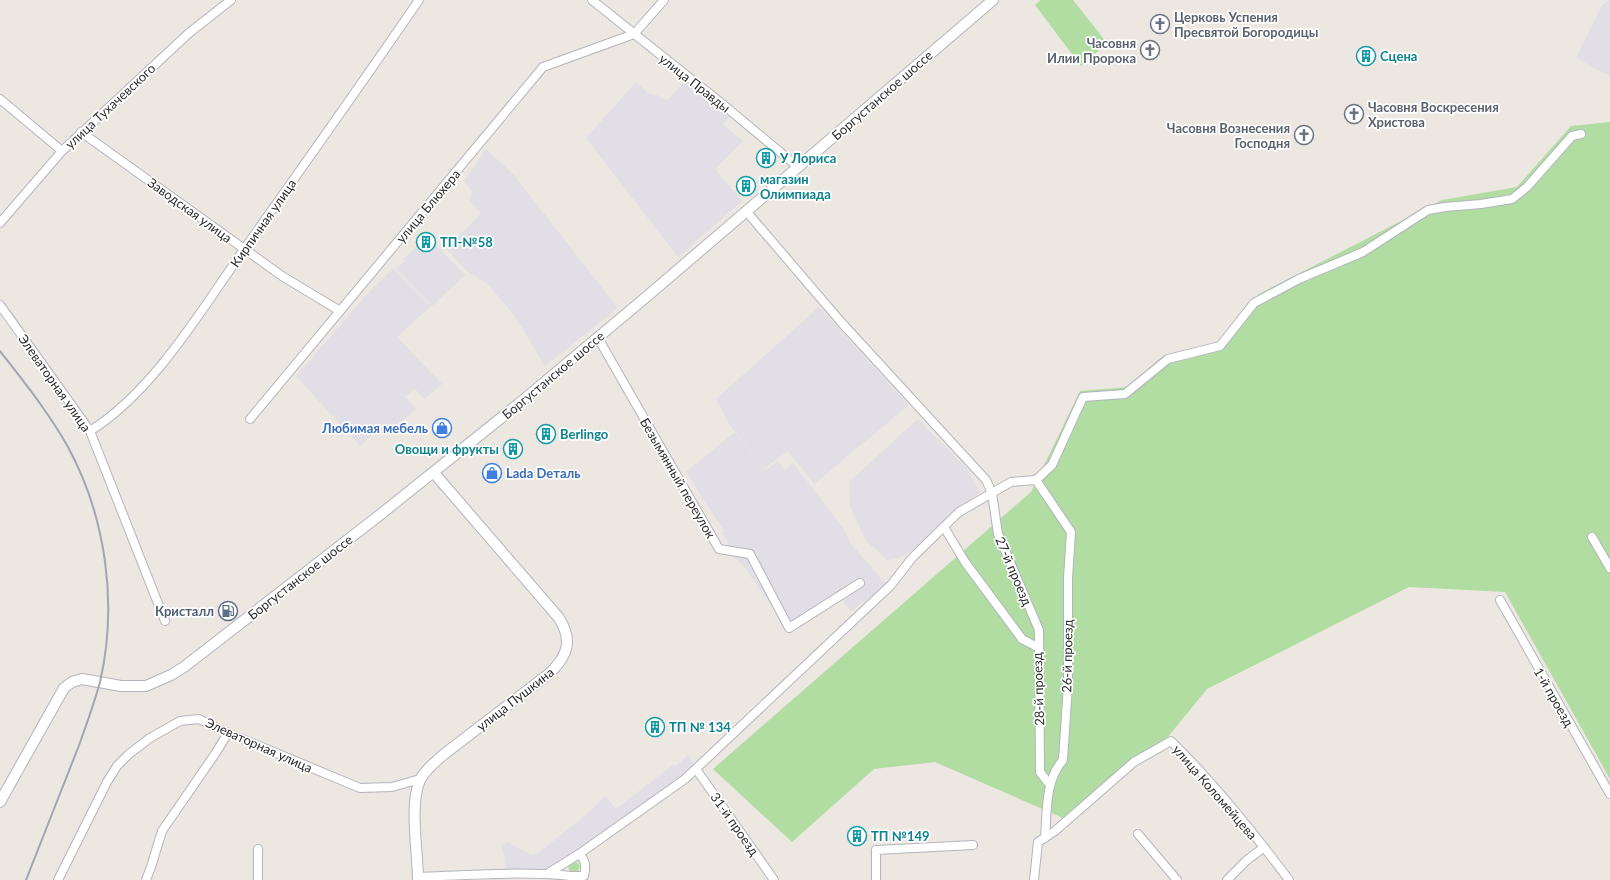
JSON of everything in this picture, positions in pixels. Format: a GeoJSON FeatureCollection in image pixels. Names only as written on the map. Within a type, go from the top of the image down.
{"type":"FeatureCollection","features":[{"type":"Feature","properties":{"kind":"street","name":"улица Тухачевского"},"geometry":{"type":"LineString","coordinates":[[0,223],[62,151],[81,132],[189,33],[231,0]]}},
{"type":"Feature","properties":{"kind":"street","name":"Кирпичная улица"},"geometry":{"type":"LineString","coordinates":[[90,432],[106,421],[163,362],[358,89],[419,0]]}},
{"type":"Feature","properties":{"kind":"street","name":"улица Правды"},"geometry":{"type":"LineString","coordinates":[[592,0],[726,107],[798,167]]}},
{"type":"Feature","properties":{"kind":"street"},"geometry":{"type":"LineString","coordinates":[[634,34],[664,0]]}},
{"type":"Feature","properties":{"kind":"street","name":"Боргустанское шоссе"},"geometry":{"type":"LineString","coordinates":[[0,802],[64,688],[72,682],[82,679],[121,686],[146,686],[171,675],[219,641],[434,473],[516,406],[598,338],[994,0]]}},
{"type":"Feature","properties":{"kind":"street","name":"улица Блюхера"},"geometry":{"type":"LineString","coordinates":[[250,420],[543,67],[634,34]]}},
{"type":"Feature","properties":{"kind":"street"},"geometry":{"type":"LineString","coordinates":[[0,99],[62,151]]}},
{"type":"Feature","properties":{"kind":"street","name":"Заводская улица"},"geometry":{"type":"LineString","coordinates":[[81,132],[282,276],[340,311]]}},
{"type":"Feature","properties":{"kind":"street"},"geometry":{"type":"LineString","coordinates":[[547,874],[578,854],[696,769],[892,585],[912,558],[959,512],[1010,482],[1036,480],[1052,465],[1083,397],[1125,394],[1168,359],[1220,346],[1254,303],[1299,279],[1363,252],[1428,210],[1445,206],[1481,204],[1512,199],[1527,187],[1572,136],[1581,134]]}},
{"type":"Feature","properties":{"kind":"street"},"geometry":{"type":"LineString","coordinates":[[746,211],[841,322],[986,480],[992,493]]}},
{"type":"Feature","properties":{"kind":"street","name":"Элеваторная улица"},"geometry":{"type":"LineString","coordinates":[[0,305],[90,432],[165,622]]}},
{"type":"Feature","properties":{"kind":"street","name":"Безымянный переулок"},"geometry":{"type":"LineString","coordinates":[[598,338],[719,549],[750,554],[789,628],[860,583]]}},
{"type":"Feature","properties":{"kind":"street","name":"улица Пушкина"},"geometry":{"type":"LineString","coordinates":[[418,879],[415,804],[420,780],[430,767],[443,755],[550,673],[560,663],[565,654],[567,643],[566,630],[559,618],[434,473]]}},
{"type":"Feature","properties":{"kind":"street","name":"26-й проезд"},"geometry":{"type":"LineString","coordinates":[[1034,880],[1050,785],[1056,768],[1063,760],[1068,685],[1068,578],[1071,532],[1036,480]]}},
{"type":"Feature","properties":{"kind":"street","name":"27-й проезд"},"geometry":{"type":"LineString","coordinates":[[992,493],[998,534],[1039,630],[1039,648]]}},
{"type":"Feature","properties":{"kind":"street","name":"28-й проезд"},"geometry":{"type":"LineString","coordinates":[[944,527],[965,562],[1022,639],[1039,648],[1040,772],[1050,785]]}},
{"type":"Feature","properties":{"kind":"street"},"geometry":{"type":"LineString","coordinates":[[1592,537],[1610,568]]}},
{"type":"Feature","properties":{"kind":"street","name":"1-й проезд"},"geometry":{"type":"LineString","coordinates":[[1500,600],[1610,794]]}},
{"type":"Feature","properties":{"kind":"street","name":"Элеваторная улица"},"geometry":{"type":"LineString","coordinates":[[58,880],[107,782],[117,766],[129,754],[150,738],[180,721],[199,719],[228,733],[360,788],[392,787],[420,780]]}},
{"type":"Feature","properties":{"kind":"street"},"geometry":{"type":"LineString","coordinates":[[146,880],[162,831],[228,733]]}},
{"type":"Feature","properties":{"kind":"street","name":"улица Коломейцева"},"geometry":{"type":"LineString","coordinates":[[1041,840],[1055,831],[1134,762],[1171,741],[1196,766],[1289,880]]}},
{"type":"Feature","properties":{"kind":"street","name":"31-й проезд"},"geometry":{"type":"LineString","coordinates":[[696,769],[774,880]]}},
{"type":"Feature","properties":{"kind":"street"},"geometry":{"type":"LineString","coordinates":[[1138,834],[1176,880]]}},
{"type":"Feature","properties":{"kind":"street"},"geometry":{"type":"LineString","coordinates":[[876,880],[876,850],[973,845]]}},
{"type":"Feature","properties":{"kind":"street"},"geometry":{"type":"LineString","coordinates":[[1227,880],[1247,860],[1263,848]]}},
{"type":"Feature","properties":{"kind":"street"},"geometry":{"type":"LineString","coordinates":[[258,849],[258,880]]}},
{"type":"Feature","properties":{"kind":"street"},"geometry":{"type":"LineString","coordinates":[[418,879],[472,874],[547,874],[572,878],[584,876],[586,866],[578,854]]}},
{"type":"Feature","properties":{"kind":"shaded area"},"geometry":{"type":"Polygon","coordinates":[[[1610,0],[1610,76],[1576,58],[1602,5],[1610,0]]]}},
{"type":"Feature","properties":{"kind":"shaded area"},"geometry":{"type":"Polygon","coordinates":[[[636,82],[648,93],[657,95],[667,101],[684,82],[729,117],[723,125],[743,141],[715,169],[742,201],[678,257],[586,138],[636,82]]]}},
{"type":"Feature","properties":{"kind":"shaded area"},"geometry":{"type":"Polygon","coordinates":[[[486,149],[513,174],[618,308],[545,366],[516,318],[488,284],[467,271],[446,249],[481,213],[470,201],[472,191],[464,181],[486,149]]]}},
{"type":"Feature","properties":{"kind":"shaded area"},"geometry":{"type":"Polygon","coordinates":[[[433,242],[465,275],[432,306],[396,269],[405,261],[403,259],[419,244],[426,250],[433,242]]]}},
{"type":"Feature","properties":{"kind":"shaded area"},"geometry":{"type":"Polygon","coordinates":[[[393,268],[431,306],[397,337],[442,384],[425,399],[414,388],[406,397],[416,409],[391,431],[384,423],[360,446],[296,376],[370,291],[393,268]]]}},
{"type":"Feature","properties":{"kind":"shaded area"},"geometry":{"type":"Polygon","coordinates":[[[819,307],[909,405],[814,484],[788,451],[765,468],[729,424],[716,399],[819,307]]]}},
{"type":"Feature","properties":{"kind":"shaded area"},"geometry":{"type":"Polygon","coordinates":[[[918,419],[967,469],[980,492],[947,519],[920,545],[901,557],[888,560],[866,541],[850,507],[849,482],[918,419]]]}},
{"type":"Feature","properties":{"kind":"shaded area"},"geometry":{"type":"Polygon","coordinates":[[[735,432],[766,470],[778,461],[785,470],[793,463],[844,529],[851,544],[887,585],[851,611],[842,600],[798,629],[782,621],[742,564],[730,554],[727,541],[722,534],[724,531],[686,472],[735,432]]]}},
{"type":"Feature","properties":{"kind":"shaded area"},"geometry":{"type":"Polygon","coordinates":[[[688,755],[696,766],[684,778],[582,849],[547,869],[506,871],[505,858],[501,845],[508,842],[531,855],[538,853],[582,818],[606,796],[616,809],[674,764],[676,766],[688,755]]]}},
{"type":"Feature","properties":{"kind":"green space"},"geometry":{"type":"Polygon","coordinates":[[[1041,0],[1073,0],[1107,43],[1081,66],[1035,5],[1041,0]]]}},
{"type":"Feature","properties":{"kind":"green space"},"geometry":{"type":"Polygon","coordinates":[[[1610,122],[1610,779],[1505,592],[1409,587],[1207,689],[1167,738],[1131,760],[1063,818],[935,762],[874,769],[792,842],[713,769],[1031,492],[1080,391],[1129,387],[1158,360],[1218,344],[1259,294],[1442,200],[1517,187],[1571,126],[1610,122]]]}},
{"type":"Feature","properties":{"kind":"green space"},"geometry":{"type":"Polygon","coordinates":[[[572,862],[576,862],[578,863],[578,871],[572,872],[569,869],[569,865],[572,862]]]}},
{"type":"Feature","properties":{"kind":"railway"},"geometry":{"type":"LineString","coordinates":[[0,351],[53,422],[68,447],[81,474],[92,502],[100,532],[108,592],[108,622],[105,652],[98,690],[78,748],[26,880]]}},
{"type":"Feature","properties":{"kind":"place","name":"Церковь Успения Пресвятой Богородицы"},"geometry":{"type":"Point","coordinates":[1160,24]}},
{"type":"Feature","properties":{"kind":"place","name":"Часовня Илии Пророка"},"geometry":{"type":"Point","coordinates":[1150,50]}},
{"type":"Feature","properties":{"kind":"place","name":"Сцена"},"geometry":{"type":"Point","coordinates":[1366,56]}},
{"type":"Feature","properties":{"kind":"place","name":"Часовня Воскресения Христова"},"geometry":{"type":"Point","coordinates":[1354,114]}},
{"type":"Feature","properties":{"kind":"place","name":"Часовня Вознесения Господня"},"geometry":{"type":"Point","coordinates":[1304,135]}},
{"type":"Feature","properties":{"kind":"place","name":"У Лориса"},"geometry":{"type":"Point","coordinates":[766,158]}},
{"type":"Feature","properties":{"kind":"place","name":"магазин Олимпиада"},"geometry":{"type":"Point","coordinates":[746,186]}},
{"type":"Feature","properties":{"kind":"place","name":"ТП-№58"},"geometry":{"type":"Point","coordinates":[426,242]}},
{"type":"Feature","properties":{"kind":"place","name":"Любимая мебель"},"geometry":{"type":"Point","coordinates":[442,428]}},
{"type":"Feature","properties":{"kind":"place","name":"Berlingo"},"geometry":{"type":"Point","coordinates":[546,434]}},
{"type":"Feature","properties":{"kind":"place","name":"Овощи и фрукты"},"geometry":{"type":"Point","coordinates":[513,449]}},
{"type":"Feature","properties":{"kind":"place","name":"Lada Dеталь"},"geometry":{"type":"Point","coordinates":[492,473]}},
{"type":"Feature","properties":{"kind":"place","name":"Кристалл"},"geometry":{"type":"Point","coordinates":[228,611]}},
{"type":"Feature","properties":{"kind":"place","name":"ТП № 134"},"geometry":{"type":"Point","coordinates":[655,727]}},
{"type":"Feature","properties":{"kind":"place","name":"ТП №149"},"geometry":{"type":"Point","coordinates":[857,836]}}]}
